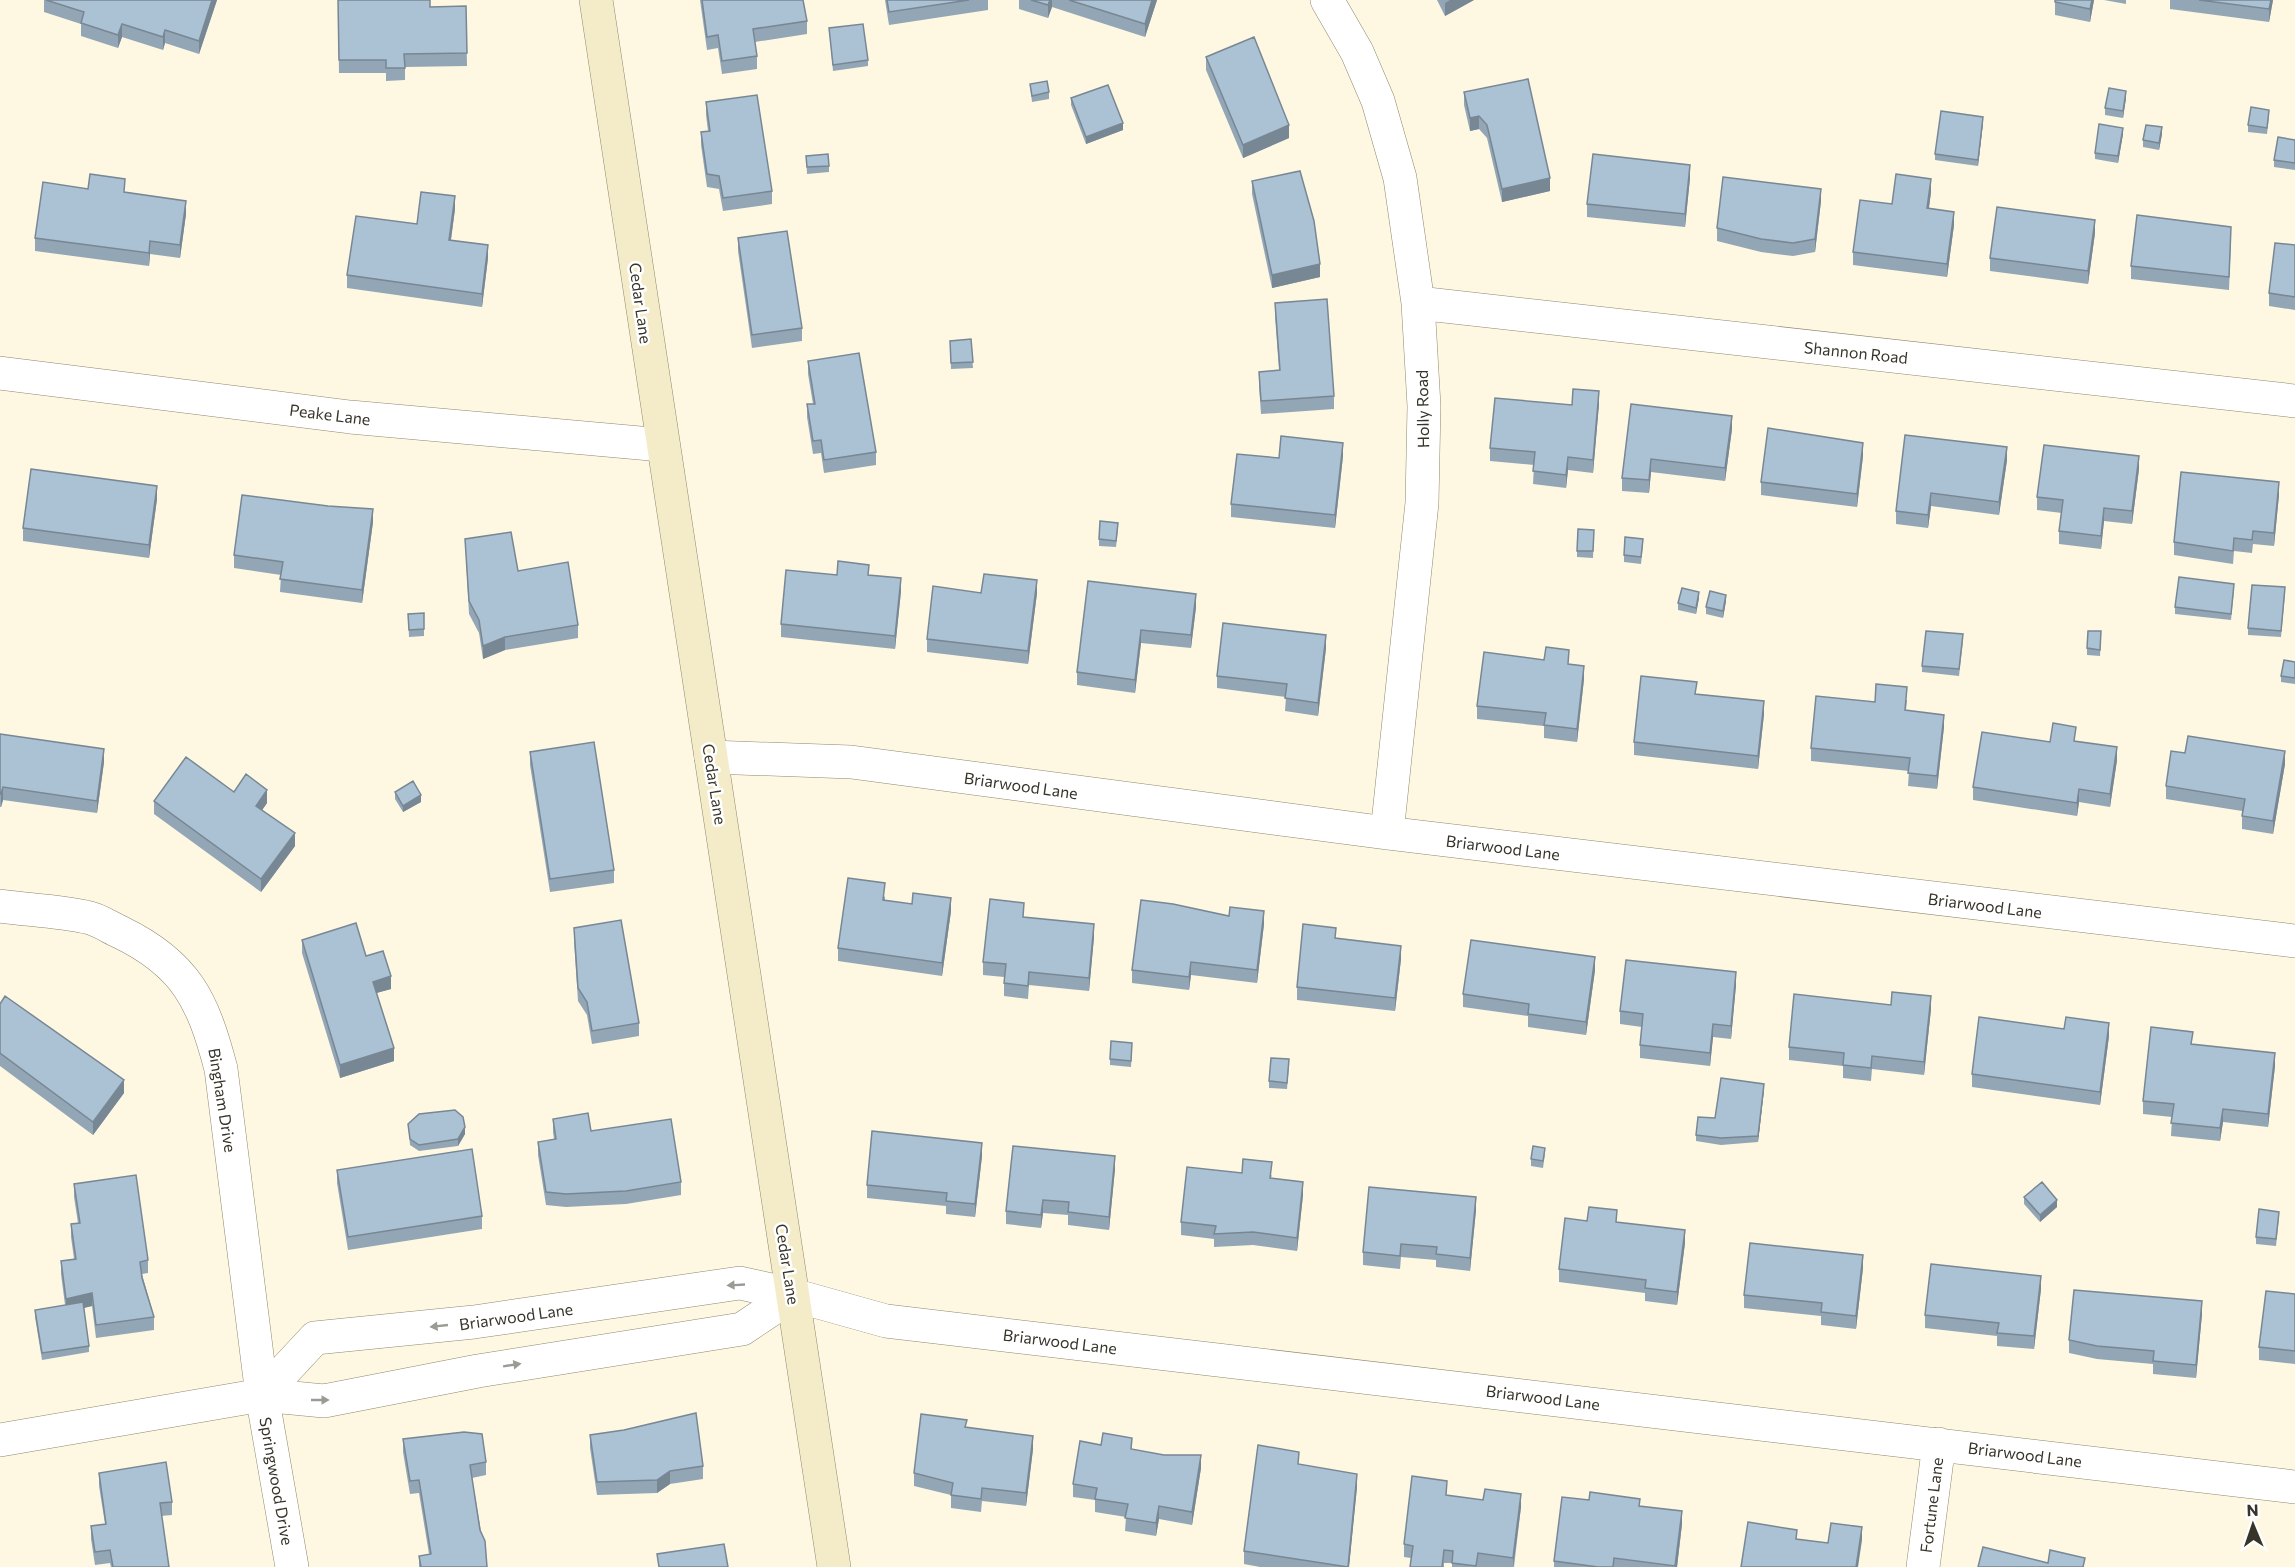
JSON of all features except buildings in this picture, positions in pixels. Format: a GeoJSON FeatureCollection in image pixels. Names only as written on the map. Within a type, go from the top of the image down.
{"type":"FeatureCollection","features":[{"type":"Feature","properties":{"kind":"main road","name":"Cedar Lane"},"geometry":{"type":"LineString","coordinates":[[596,0],[834,1567]]}},
{"type":"Feature","properties":{"kind":"street","name":"Holly Road"},"geometry":{"type":"LineString","coordinates":[[1327,0],[1357,52],[1378,101],[1400,178],[1418,303],[1424,406],[1422,503],[1387,833]]}},
{"type":"Feature","properties":{"kind":"street","name":"Shannon Road"},"geometry":{"type":"LineString","coordinates":[[1418,303],[2295,401]]}},
{"type":"Feature","properties":{"kind":"street","name":"Peake Lane"},"geometry":{"type":"LineString","coordinates":[[0,373],[350,417],[662,445]]}},
{"type":"Feature","properties":{"kind":"street","name":"Briarwood Lane"},"geometry":{"type":"LineString","coordinates":[[711,757],[851,762],[1387,833],[2295,941]]}},
{"type":"Feature","properties":{"kind":"street","name":"Bingham Drive"},"geometry":{"type":"LineString","coordinates":[[0,906],[89,917],[98,921],[133,938],[172,964],[198,999],[212,1034],[221,1069],[262,1395]]}},
{"type":"Feature","properties":{"kind":"street","name":"Briarwood Lane"},"geometry":{"type":"LineString","coordinates":[[262,1395],[315,1338],[474,1322],[740,1283],[886,1321],[2295,1487]]}},
{"type":"Feature","properties":{"kind":"street"},"geometry":{"type":"LineString","coordinates":[[0,1440],[262,1395],[324,1401],[478,1371],[742,1329],[793,1295]]}},
{"type":"Feature","properties":{"kind":"street","name":"Springwood Drive"},"geometry":{"type":"LineString","coordinates":[[262,1395],[292,1567]]}},
{"type":"Feature","properties":{"kind":"street","name":"Fortune Lane"},"geometry":{"type":"LineString","coordinates":[[1923,1567],[1939,1444]]}}]}
